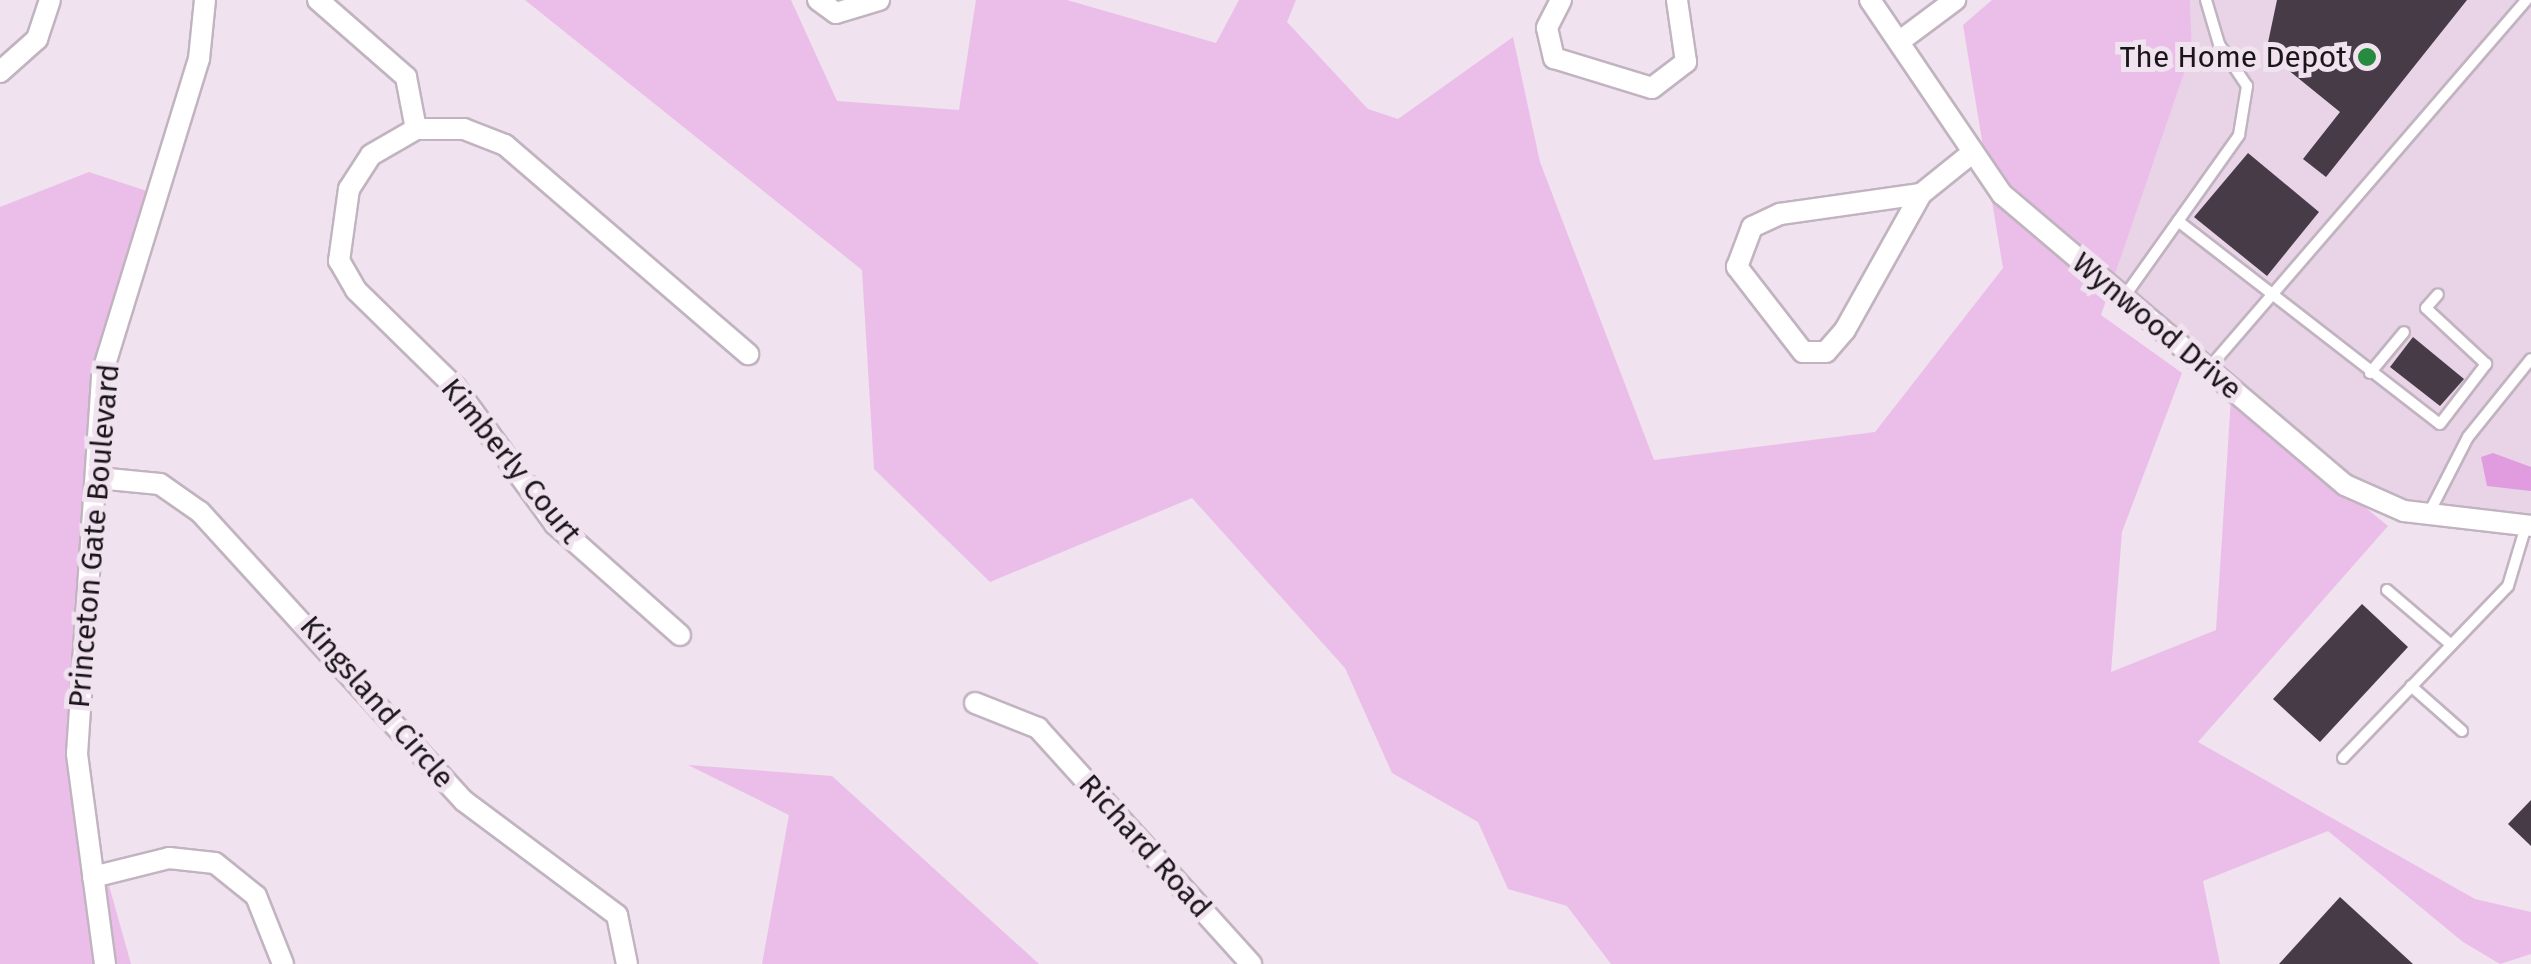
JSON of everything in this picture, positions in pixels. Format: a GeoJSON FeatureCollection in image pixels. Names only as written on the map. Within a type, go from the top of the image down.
{"type":"FeatureCollection","features":[{"type":"Feature","properties":{"kind":"street"},"geometry":{"type":"LineString","coordinates":[[0,72],[37,39],[50,0]]}},
{"type":"Feature","properties":{"kind":"street","name":"Princeton Gate Boulevard"},"geometry":{"type":"LineString","coordinates":[[105,964],[77,754],[102,374],[200,59],[205,0]]}},
{"type":"Feature","properties":{"kind":"street"},"geometry":{"type":"LineString","coordinates":[[318,0],[406,77],[416,129],[464,129],[504,145],[748,354]]}},
{"type":"Feature","properties":{"kind":"street"},"geometry":{"type":"LineString","coordinates":[[818,0],[836,14],[879,0]]}},
{"type":"Feature","properties":{"kind":"street"},"geometry":{"type":"LineString","coordinates":[[1561,0],[1547,28],[1554,58],[1652,88],[1686,62],[1677,0]]}},
{"type":"Feature","properties":{"kind":"street","name":"Wynwood Drive"},"geometry":{"type":"LineString","coordinates":[[1870,0],[2002,194],[2346,485],[2428,516],[2528,526]]}},
{"type":"Feature","properties":{"kind":"street"},"geometry":{"type":"LineString","coordinates":[[1900,41],[1954,0]]}},
{"type":"Feature","properties":{"kind":"street","name":"Kimberly Court"},"geometry":{"type":"LineString","coordinates":[[416,129],[372,155],[350,189],[339,261],[390,328],[456,388],[555,524],[680,634]]}},
{"type":"Feature","properties":{"kind":"street"},"geometry":{"type":"LineString","coordinates":[[1921,194],[1780,214],[1752,227],[1737,267],[1803,352],[1826,352],[1846,330],[1921,194],[1972,153]]}},
{"type":"Feature","properties":{"kind":"street","name":"Kingsland Circle"},"geometry":{"type":"LineString","coordinates":[[98,478],[128,474],[160,484],[200,512],[464,801],[617,915],[627,964]]}},
{"type":"Feature","properties":{"kind":"street","name":"Richard Road"},"geometry":{"type":"LineString","coordinates":[[975,703],[1038,728],[1251,964]]}},
{"type":"Feature","properties":{"kind":"street"},"geometry":{"type":"LineString","coordinates":[[93,877],[169,858],[215,863],[261,903],[283,964]]}},
{"type":"Feature","properties":{"kind":"lane"},"geometry":{"type":"LineString","coordinates":[[2124,297],[2231,153],[2246,109],[2244,74],[2219,44],[2206,0]]}},
{"type":"Feature","properties":{"kind":"lane"},"geometry":{"type":"LineString","coordinates":[[2208,369],[2267,293],[2526,0]]}},
{"type":"Feature","properties":{"kind":"lane"},"geometry":{"type":"LineString","coordinates":[[2178,221],[2431,422],[2451,417],[2486,364],[2426,308],[2438,294]]}},
{"type":"Feature","properties":{"kind":"lane"},"geometry":{"type":"LineString","coordinates":[[2370,373],[2404,332]]}},
{"type":"Feature","properties":{"kind":"lane"},"geometry":{"type":"LineString","coordinates":[[2428,516],[2468,437],[2531,359]]}},
{"type":"Feature","properties":{"kind":"lane"},"geometry":{"type":"LineString","coordinates":[[2344,758],[2517,574],[2528,526]]}},
{"type":"Feature","properties":{"kind":"lane"},"geometry":{"type":"LineString","coordinates":[[2388,590],[2449,644]]}},
{"type":"Feature","properties":{"kind":"lane"},"geometry":{"type":"LineString","coordinates":[[2412,686],[2462,731]]}},
{"type":"Feature","properties":{"kind":"shaded area"},"geometry":{"type":"Polygon","coordinates":[[[525,0],[791,0],[837,101],[959,110],[976,0],[1067,0],[1216,43],[1239,0],[1296,0],[1287,22],[1368,109],[1398,119],[1513,37],[1540,162],[1654,460],[1875,432],[2003,268],[1963,25],[1992,0],[2190,0],[2192,50],[2101,315],[2182,373],[2122,532],[2111,672],[2216,630],[2231,398],[2388,526],[2198,742],[2475,899],[2531,912],[2531,954],[2500,964],[2463,942],[2328,831],[2203,881],[2220,964],[1611,964],[1567,906],[1508,889],[1478,822],[1392,773],[1345,668],[1192,498],[990,582],[874,469],[862,270],[525,0]]]}},
{"type":"Feature","properties":{"kind":"shaded area"},"geometry":{"type":"Polygon","coordinates":[[[2190,0],[2531,0],[2531,526],[2381,504],[2111,285],[2192,50],[2190,0]]]}},
{"type":"Feature","properties":{"kind":"shaded area"},"geometry":{"type":"Polygon","coordinates":[[[89,172],[159,195],[92,447],[82,789],[131,964],[0,964],[0,207],[89,172]]]}},
{"type":"Feature","properties":{"kind":"shaded area"},"geometry":{"type":"Polygon","coordinates":[[[2493,453],[2531,467],[2531,491],[2487,486],[2481,457],[2493,453]]]}},
{"type":"Feature","properties":{"kind":"shaded area"},"geometry":{"type":"Polygon","coordinates":[[[688,765],[832,776],[1039,964],[762,964],[789,815],[688,765]]]}},
{"type":"Feature","properties":{"kind":"building","name":"The Home Depot"},"geometry":{"type":"Polygon","coordinates":[[[2277,0],[2467,0],[2326,177],[2303,159],[2340,112],[2266,52],[2277,0]]]}},
{"type":"Feature","properties":{"kind":"building"},"geometry":{"type":"Polygon","coordinates":[[[2248,153],[2319,212],[2267,276],[2194,217],[2248,153]]]}},
{"type":"Feature","properties":{"kind":"building"},"geometry":{"type":"Polygon","coordinates":[[[2413,337],[2464,379],[2440,406],[2390,367],[2413,337]]]}},
{"type":"Feature","properties":{"kind":"building"},"geometry":{"type":"Polygon","coordinates":[[[2362,604],[2408,647],[2320,742],[2273,699],[2362,604]]]}},
{"type":"Feature","properties":{"kind":"building"},"geometry":{"type":"Polygon","coordinates":[[[2531,800],[2531,846],[2508,824],[2531,800]]]}},
{"type":"Feature","properties":{"kind":"building"},"geometry":{"type":"Polygon","coordinates":[[[2340,897],[2413,964],[2279,964],[2340,897]]]}},
{"type":"Feature","properties":{"kind":"place","name":"The Home Depot"},"geometry":{"type":"Point","coordinates":[2367,57]}}]}
